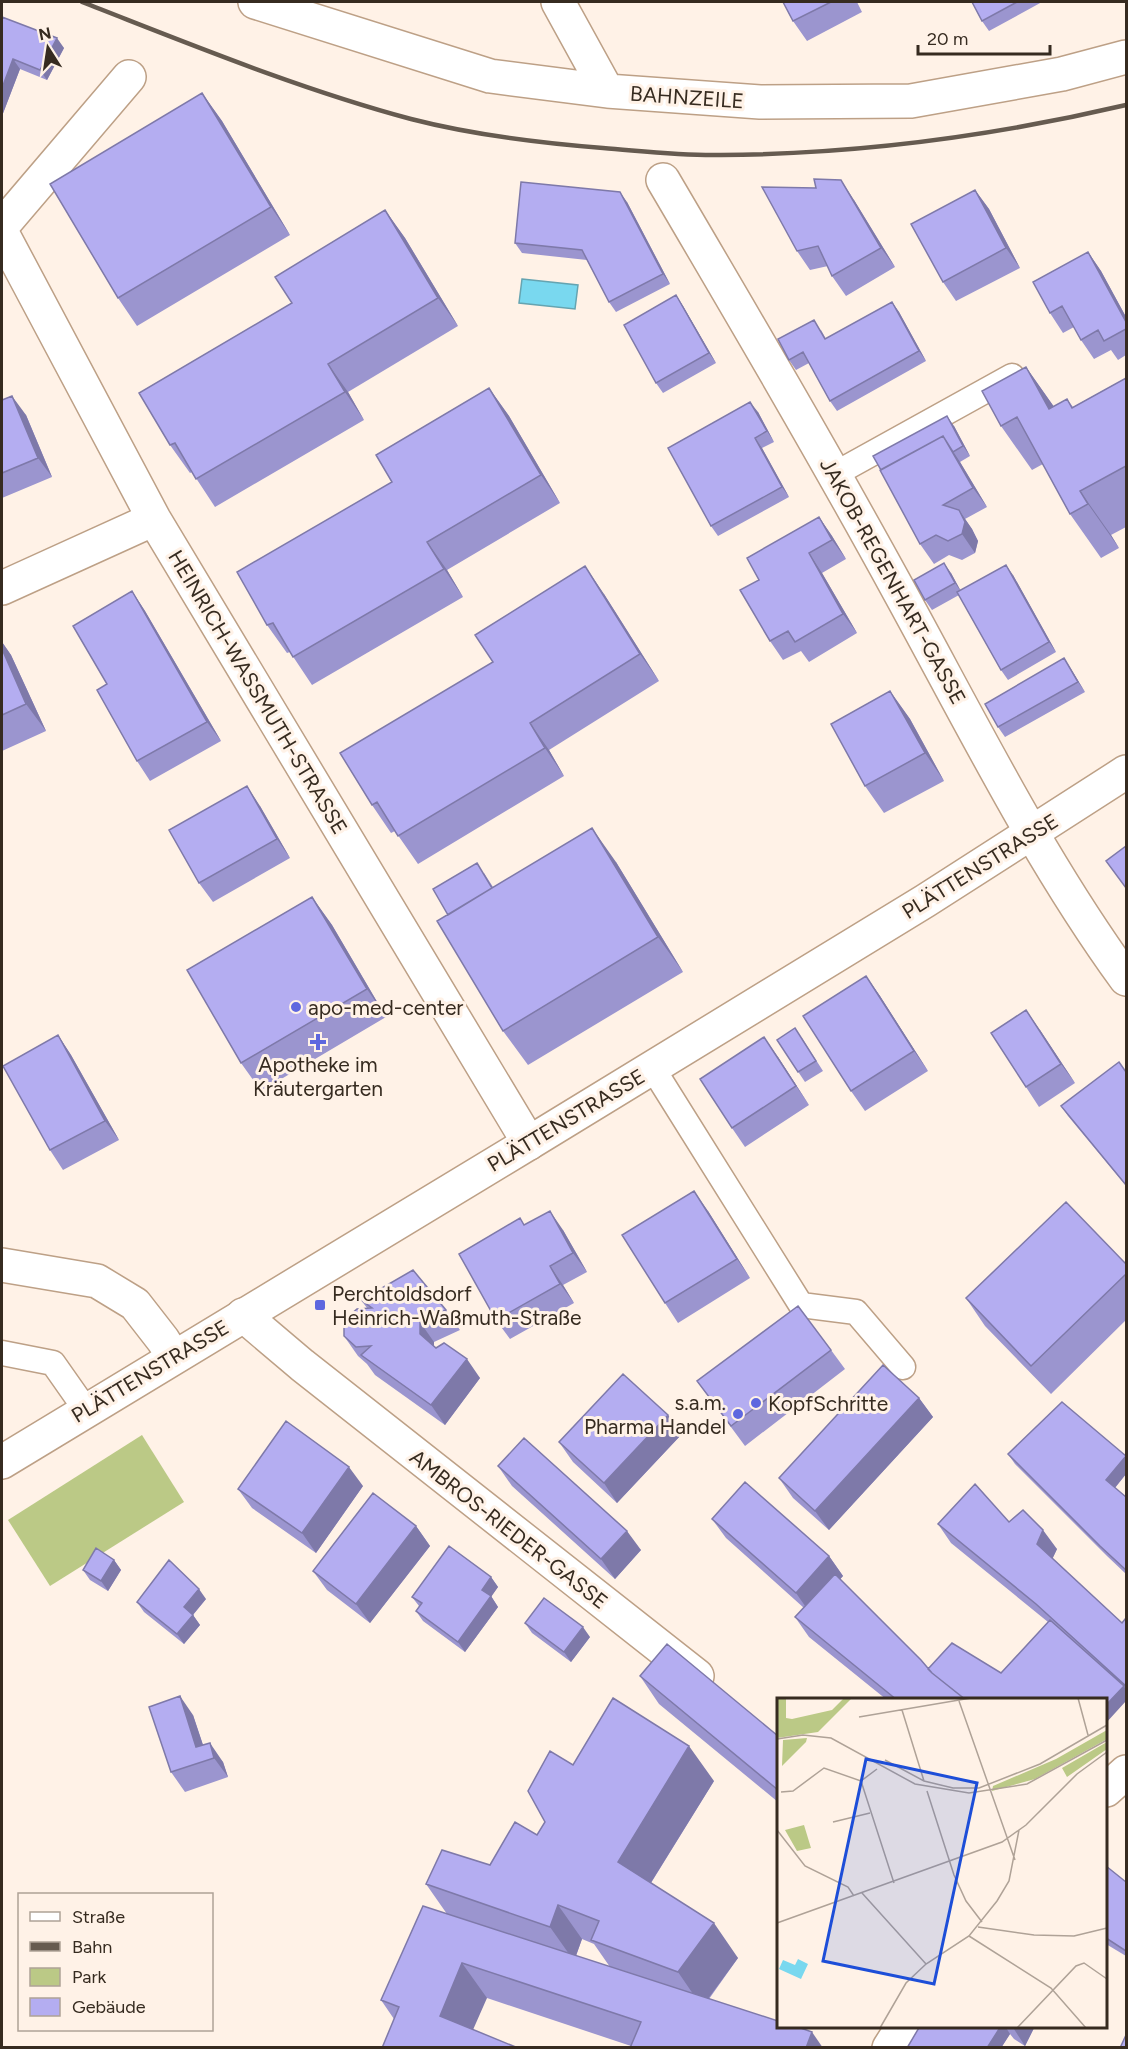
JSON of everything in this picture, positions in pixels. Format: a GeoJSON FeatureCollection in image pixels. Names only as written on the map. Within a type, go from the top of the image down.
{"type":"FeatureCollection","features":[{"type":"Feature","properties":{"kind":"street","name":"BAHNZEILE"},"geometry":{"type":"LineString","coordinates":[[255,2],[490,76],[607,91],[760,102],[911,101],[1062,74],[1126,57]]}},
{"type":"Feature","properties":{"kind":"street"},"geometry":{"type":"LineString","coordinates":[[558,2],[607,91]]}},
{"type":"Feature","properties":{"kind":"street"},"geometry":{"type":"LineString","coordinates":[[2,226],[129,77]]}},
{"type":"Feature","properties":{"kind":"street","name":"JAKOB-REGENHART-GASSE"},"geometry":{"type":"LineString","coordinates":[[663,180],[835,474],[1033,834],[1102,945],[1126,979]]}},
{"type":"Feature","properties":{"kind":"street","name":"HEINRICH-WASSMUTH-STRASSE"},"geometry":{"type":"LineString","coordinates":[[2,233],[154,519],[529,1143]]}},
{"type":"Feature","properties":{"kind":"street"},"geometry":{"type":"LineString","coordinates":[[2,588],[154,519]]}},
{"type":"Feature","properties":{"kind":"street","name":"PLÄTTENSTRASSE"},"geometry":{"type":"LineString","coordinates":[[2,1461],[529,1143],[1033,834],[1126,772]]}},
{"type":"Feature","properties":{"kind":"street"},"geometry":{"type":"LineString","coordinates":[[2,1265],[97,1281],[135,1304],[173,1356]]}},
{"type":"Feature","properties":{"kind":"street","name":"AMBROS-RIEDER-GASSE"},"geometry":{"type":"LineString","coordinates":[[243,1315],[302,1365],[674,1659],[722,1694]]}},
{"type":"Feature","properties":{"kind":"street"},"geometry":{"type":"LineString","coordinates":[[1107,1789],[1126,1772]]}},
{"type":"Feature","properties":{"kind":"street"},"geometry":{"type":"LineString","coordinates":[[889,2048],[902,2028]]}},
{"type":"Feature","properties":{"kind":"lane"},"geometry":{"type":"LineString","coordinates":[[835,474],[1022,371]]}},
{"type":"Feature","properties":{"kind":"lane"},"geometry":{"type":"LineString","coordinates":[[652,1067],[801,1305],[856,1312],[903,1367]]}},
{"type":"Feature","properties":{"kind":"lane"},"geometry":{"type":"LineString","coordinates":[[2,1353],[54,1363],[86,1410]]}},
{"type":"Feature","properties":{"kind":"green space"},"geometry":{"type":"Polygon","coordinates":[[[142,1435],[184,1502],[50,1586],[8,1520],[142,1435]]]}},
{"type":"Feature","properties":{"kind":"water"},"geometry":{"type":"Polygon","coordinates":[[[522,279],[578,285],[575,309],[519,303],[522,279]]]}},
{"type":"Feature","properties":{"kind":"building"},"geometry":{"type":"Polygon","coordinates":[[[783,2],[831,2],[793,21],[783,2]]]}},
{"type":"Feature","properties":{"kind":"building"},"geometry":{"type":"Polygon","coordinates":[[[972,2],[1017,2],[982,21],[972,2]]]}},
{"type":"Feature","properties":{"kind":"building"},"geometry":{"type":"Polygon","coordinates":[[[2,17],[57,38],[40,70],[13,59],[2,88],[2,17]]]}},
{"type":"Feature","properties":{"kind":"building"},"geometry":{"type":"Polygon","coordinates":[[[202,93],[271,207],[118,298],[50,184],[202,93]]]}},
{"type":"Feature","properties":{"kind":"building"},"geometry":{"type":"Polygon","coordinates":[[[814,179],[841,180],[881,248],[832,276],[818,246],[797,251],[762,187],[816,188],[814,179]]]}},
{"type":"Feature","properties":{"kind":"building"},"geometry":{"type":"Polygon","coordinates":[[[521,182],[620,192],[663,274],[609,302],[582,250],[515,243],[521,182]]]}},
{"type":"Feature","properties":{"kind":"building"},"geometry":{"type":"Polygon","coordinates":[[[975,190],[1006,248],[943,282],[911,224],[975,190]]]}},
{"type":"Feature","properties":{"kind":"building"},"geometry":{"type":"Polygon","coordinates":[[[385,210],[438,298],[328,364],[345,392],[196,479],[175,443],[170,445],[139,393],[292,303],[275,277],[385,210]]]}},
{"type":"Feature","properties":{"kind":"building"},"geometry":{"type":"Polygon","coordinates":[[[1088,252],[1126,322],[1126,329],[1104,341],[1098,330],[1081,340],[1062,306],[1050,313],[1033,282],[1088,252]]]}},
{"type":"Feature","properties":{"kind":"building"},"geometry":{"type":"Polygon","coordinates":[[[676,295],[709,353],[656,383],[624,325],[676,295]]]}},
{"type":"Feature","properties":{"kind":"building"},"geometry":{"type":"Polygon","coordinates":[[[892,302],[919,351],[830,401],[803,352],[789,360],[778,339],[814,320],[825,339],[892,302]]]}},
{"type":"Feature","properties":{"kind":"building"},"geometry":{"type":"Polygon","coordinates":[[[1026,367],[1049,409],[1067,399],[1072,408],[1126,378],[1126,466],[1080,491],[1088,504],[1070,514],[1017,417],[1001,426],[982,391],[1026,367]]]}},
{"type":"Feature","properties":{"kind":"building"},"geometry":{"type":"Polygon","coordinates":[[[489,388],[541,475],[427,542],[444,569],[293,657],[273,623],[267,625],[237,572],[392,482],[376,455],[489,388]]]}},
{"type":"Feature","properties":{"kind":"building"},"geometry":{"type":"Polygon","coordinates":[[[12,396],[38,458],[2,473],[2,400],[12,396]]]}},
{"type":"Feature","properties":{"kind":"building"},"geometry":{"type":"Polygon","coordinates":[[[750,402],[767,431],[755,438],[782,487],[711,526],[668,448],[750,402]]]}},
{"type":"Feature","properties":{"kind":"building"},"geometry":{"type":"Polygon","coordinates":[[[947,416],[963,446],[953,452],[943,436],[881,470],[873,456],[947,416]]]}},
{"type":"Feature","properties":{"kind":"building"},"geometry":{"type":"Polygon","coordinates":[[[943,436],[973,488],[943,505],[959,510],[965,522],[962,534],[948,541],[936,535],[920,544],[880,470],[943,436]]]}},
{"type":"Feature","properties":{"kind":"building"},"geometry":{"type":"Polygon","coordinates":[[[819,517],[832,540],[809,553],[843,614],[795,642],[788,631],[770,641],[740,590],[759,580],[747,558],[819,517]]]}},
{"type":"Feature","properties":{"kind":"building"},"geometry":{"type":"Polygon","coordinates":[[[944,563],[955,583],[925,600],[914,580],[944,563]]]}},
{"type":"Feature","properties":{"kind":"building"},"geometry":{"type":"Polygon","coordinates":[[[1006,565],[1049,642],[1001,670],[957,592],[1006,565]]]}},
{"type":"Feature","properties":{"kind":"building"},"geometry":{"type":"Polygon","coordinates":[[[585,566],[640,654],[530,723],[545,748],[398,836],[377,802],[372,805],[340,753],[493,662],[475,635],[585,566]]]}},
{"type":"Feature","properties":{"kind":"building"},"geometry":{"type":"Polygon","coordinates":[[[132,591],[207,722],[137,761],[97,690],[107,684],[73,626],[132,591]]]}},
{"type":"Feature","properties":{"kind":"building"},"geometry":{"type":"Polygon","coordinates":[[[2,649],[26,704],[2,715],[2,649]]]}},
{"type":"Feature","properties":{"kind":"building"},"geometry":{"type":"Polygon","coordinates":[[[1064,658],[1078,682],[998,727],[985,704],[1064,658]]]}},
{"type":"Feature","properties":{"kind":"building"},"geometry":{"type":"Polygon","coordinates":[[[890,691],[925,753],[865,786],[831,724],[890,691]]]}},
{"type":"Feature","properties":{"kind":"building"},"geometry":{"type":"Polygon","coordinates":[[[247,786],[277,839],[199,883],[169,830],[247,786]]]}},
{"type":"Feature","properties":{"kind":"building"},"geometry":{"type":"Polygon","coordinates":[[[592,828],[658,937],[503,1031],[437,921],[592,828]]]}},
{"type":"Feature","properties":{"kind":"building"},"geometry":{"type":"Polygon","coordinates":[[[1126,846],[1126,888],[1106,861],[1126,846]]]}},
{"type":"Feature","properties":{"kind":"building"},"geometry":{"type":"Polygon","coordinates":[[[477,863],[492,888],[448,915],[433,889],[477,863]]]}},
{"type":"Feature","properties":{"kind":"building","name":"apo-med-center"},"geometry":{"type":"Polygon","coordinates":[[[312,897],[367,989],[241,1063],[187,970],[312,897]]]}},
{"type":"Feature","properties":{"kind":"building"},"geometry":{"type":"Polygon","coordinates":[[[866,976],[914,1051],[851,1091],[803,1016],[866,976]]]}},
{"type":"Feature","properties":{"kind":"building"},"geometry":{"type":"Polygon","coordinates":[[[1026,1010],[1061,1064],[1026,1087],[991,1033],[1026,1010]]]}},
{"type":"Feature","properties":{"kind":"building"},"geometry":{"type":"Polygon","coordinates":[[[795,1028],[816,1061],[798,1072],[777,1040],[795,1028]]]}},
{"type":"Feature","properties":{"kind":"building"},"geometry":{"type":"Polygon","coordinates":[[[58,1035],[105,1121],[50,1150],[3,1066],[58,1035]]]}},
{"type":"Feature","properties":{"kind":"building"},"geometry":{"type":"Polygon","coordinates":[[[764,1037],[796,1086],[732,1128],[700,1079],[764,1037]]]}},
{"type":"Feature","properties":{"kind":"building"},"geometry":{"type":"Polygon","coordinates":[[[1119,1062],[1126,1072],[1126,1185],[1061,1106],[1119,1062]]]}},
{"type":"Feature","properties":{"kind":"building"},"geometry":{"type":"Polygon","coordinates":[[[694,1191],[737,1259],[665,1303],[622,1235],[694,1191]]]}},
{"type":"Feature","properties":{"kind":"building"},"geometry":{"type":"Polygon","coordinates":[[[1066,1202],[1126,1264],[1126,1274],[1031,1366],[966,1298],[1066,1202]]]}},
{"type":"Feature","properties":{"kind":"building"},"geometry":{"type":"Polygon","coordinates":[[[550,1211],[573,1253],[550,1266],[560,1284],[496,1320],[459,1254],[520,1218],[524,1225],[550,1211]]]}},
{"type":"Feature","properties":{"kind":"building"},"geometry":{"type":"Polygon","coordinates":[[[413,1270],[446,1310],[420,1322],[420,1334],[436,1348],[444,1343],[467,1359],[431,1405],[361,1355],[371,1346],[356,1347],[344,1336],[344,1320],[357,1309],[372,1308],[361,1300],[413,1270]]]}},
{"type":"Feature","properties":{"kind":"building"},"geometry":{"type":"Polygon","coordinates":[[[798,1306],[831,1350],[731,1426],[697,1381],[798,1306]]]}},
{"type":"Feature","properties":{"kind":"building"},"geometry":{"type":"Polygon","coordinates":[[[883,1365],[919,1398],[815,1511],[779,1478],[883,1365]]]}},
{"type":"Feature","properties":{"kind":"building"},"geometry":{"type":"Polygon","coordinates":[[[623,1374],[668,1415],[604,1483],[559,1442],[623,1374]]]}},
{"type":"Feature","properties":{"kind":"building"},"geometry":{"type":"Polygon","coordinates":[[[1062,1402],[1126,1456],[1106,1480],[1126,1497],[1126,1570],[1008,1454],[1062,1402]]]}},
{"type":"Feature","properties":{"kind":"building"},"geometry":{"type":"Polygon","coordinates":[[[286,1421],[349,1467],[302,1533],[238,1489],[286,1421]]]}},
{"type":"Feature","properties":{"kind":"building"},"geometry":{"type":"Polygon","coordinates":[[[524,1438],[627,1531],[601,1559],[498,1466],[524,1438]]]}},
{"type":"Feature","properties":{"kind":"building"},"geometry":{"type":"Polygon","coordinates":[[[745,1482],[829,1556],[796,1593],[712,1519],[745,1482]]]}},
{"type":"Feature","properties":{"kind":"building"},"geometry":{"type":"Polygon","coordinates":[[[975,1484],[1009,1522],[1023,1510],[1043,1530],[1037,1544],[1122,1623],[1126,1618],[1126,1686],[1036,1604],[938,1524],[975,1484]]]}},
{"type":"Feature","properties":{"kind":"building"},"geometry":{"type":"Polygon","coordinates":[[[373,1493],[416,1526],[356,1604],[313,1571],[373,1493]]]}},
{"type":"Feature","properties":{"kind":"building"},"geometry":{"type":"Polygon","coordinates":[[[449,1546],[491,1577],[482,1590],[491,1596],[458,1642],[416,1611],[422,1603],[412,1597],[449,1546]]]}},
{"type":"Feature","properties":{"kind":"building"},"geometry":{"type":"Polygon","coordinates":[[[96,1548],[114,1560],[101,1581],[83,1570],[96,1548]]]}},
{"type":"Feature","properties":{"kind":"building"},"geometry":{"type":"Polygon","coordinates":[[[169,1560],[199,1589],[184,1607],[193,1615],[177,1634],[137,1602],[169,1560]]]}},
{"type":"Feature","properties":{"kind":"building"},"geometry":{"type":"Polygon","coordinates":[[[835,1574],[932,1673],[963,1698],[895,1698],[795,1617],[835,1574]]]}},
{"type":"Feature","properties":{"kind":"building"},"geometry":{"type":"Polygon","coordinates":[[[544,1598],[583,1627],[564,1652],[525,1623],[544,1598]]]}},
{"type":"Feature","properties":{"kind":"building"},"geometry":{"type":"Polygon","coordinates":[[[1050,1620],[1124,1686],[1107,1704],[1107,1698],[963,1698],[928,1669],[952,1643],[1001,1673],[1050,1620]]]}},
{"type":"Feature","properties":{"kind":"building"},"geometry":{"type":"Polygon","coordinates":[[[667,1644],[777,1735],[777,1789],[640,1676],[667,1644]]]}},
{"type":"Feature","properties":{"kind":"building"},"geometry":{"type":"Polygon","coordinates":[[[180,1696],[196,1747],[210,1743],[214,1758],[171,1772],[149,1707],[180,1696]]]}},
{"type":"Feature","properties":{"kind":"building"},"geometry":{"type":"Polygon","coordinates":[[[613,1698],[689,1746],[618,1862],[714,1923],[678,1972],[591,1940],[599,1921],[558,1905],[550,1927],[426,1884],[442,1850],[490,1865],[515,1822],[537,1835],[545,1822],[528,1791],[550,1751],[573,1765],[613,1698]]]}},
{"type":"Feature","properties":{"kind":"building"},"geometry":{"type":"Polygon","coordinates":[[[1107,1867],[1126,1882],[1126,1951],[1107,1939],[1107,1867]]]}},
{"type":"Feature","properties":{"kind":"building"},"geometry":{"type":"Polygon","coordinates":[[[423,1906],[777,2021],[777,2028],[801,2028],[812,2032],[806,2048],[630,2048],[641,2022],[462,1963],[440,2016],[518,2048],[382,2048],[399,2007],[381,2000],[423,1906]]]}},
{"type":"Feature","properties":{"kind":"building"},"geometry":{"type":"Polygon","coordinates":[[[919,2028],[1000,2028],[987,2048],[907,2048],[919,2028]]]}},
{"type":"Feature","properties":{"kind":"building"},"geometry":{"type":"Polygon","coordinates":[[[1126,2035],[1126,2048],[1120,2048],[1126,2035]]]}},
{"type":"Feature","properties":{"kind":"railway"},"geometry":{"type":"LineString","coordinates":[[82,2],[245,65],[369,107],[458,130],[555,144],[692,155],[824,151],[976,134],[1126,105]]}},
{"type":"Feature","properties":{"kind":"place","name":"apo-med-center"},"geometry":{"type":"Point","coordinates":[296,1007]}},
{"type":"Feature","properties":{"kind":"place","name":"Apotheke im Kräutergarten"},"geometry":{"type":"Point","coordinates":[318,1042]}},
{"type":"Feature","properties":{"kind":"place","name":"Perchtoldsdorf Heinrich-Waßmuth-Straße"},"geometry":{"type":"Point","coordinates":[320,1305]}},
{"type":"Feature","properties":{"kind":"place","name":"KopfSchritte"},"geometry":{"type":"Point","coordinates":[756,1403]}},
{"type":"Feature","properties":{"kind":"place","name":"s.a.m. Pharma Handel"},"geometry":{"type":"Point","coordinates":[738,1414]}}]}
